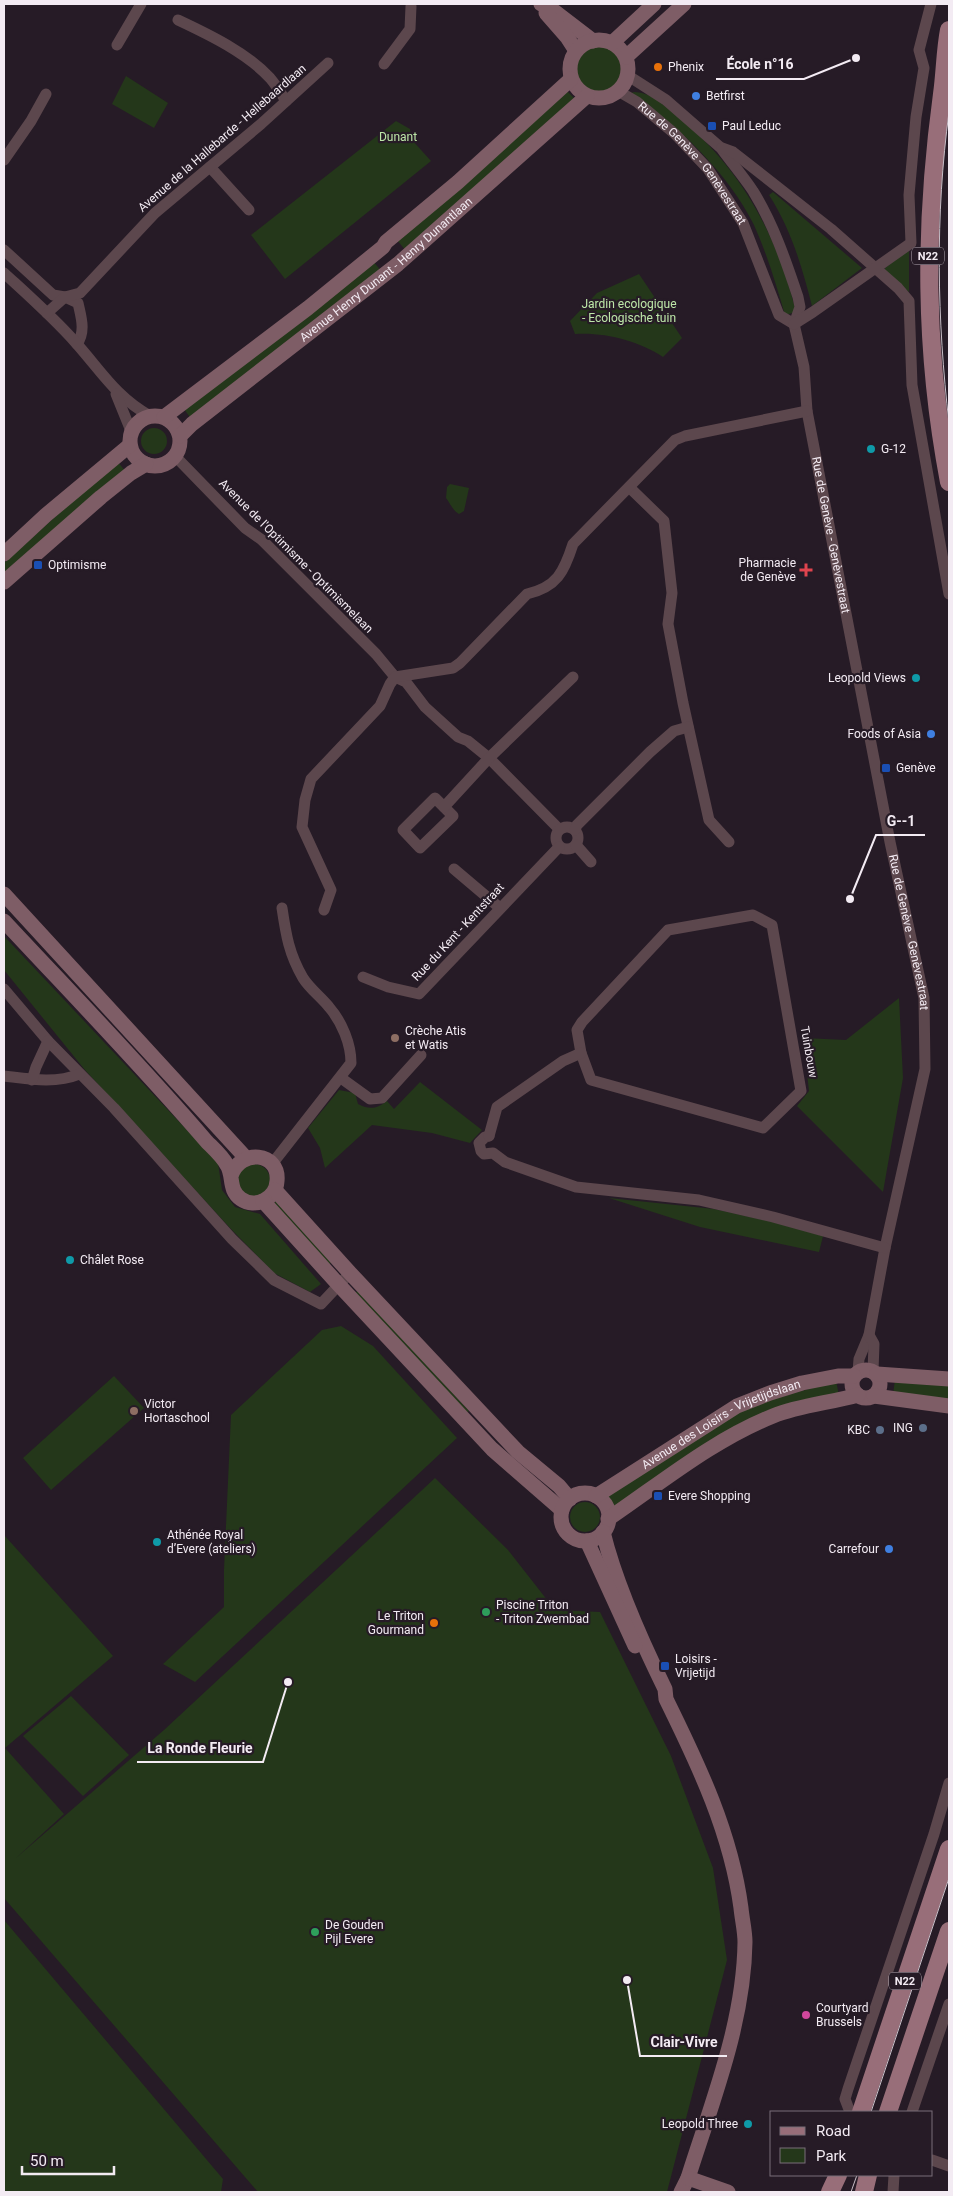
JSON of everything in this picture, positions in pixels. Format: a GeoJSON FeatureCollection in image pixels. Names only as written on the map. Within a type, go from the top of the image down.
{"type":"FeatureCollection","features":[{"type":"Feature","properties":{"kind":"main road","name":"N22"},"geometry":{"type":"LineString","coordinates":[[949,30],[931,188],[928,254],[933,373],[949,482]]}},
{"type":"Feature","properties":{"kind":"main road","name":"N22"},"geometry":{"type":"LineString","coordinates":[[861,2111],[949,1849]]}},
{"type":"Feature","properties":{"kind":"main road","name":"N22"},"geometry":{"type":"LineString","coordinates":[[888,2111],[949,1931]]}},
{"type":"Feature","properties":{"kind":"main road"},"geometry":{"type":"LineString","coordinates":[[830,2192],[838,2176]]}},
{"type":"Feature","properties":{"kind":"main road"},"geometry":{"type":"LineString","coordinates":[[864,2192],[868,2176]]}},
{"type":"Feature","properties":{"kind":"street"},"geometry":{"type":"LineString","coordinates":[[117,45],[141,4]]}},
{"type":"Feature","properties":{"kind":"street"},"geometry":{"type":"LineString","coordinates":[[384,64],[410,29],[411,4]]}},
{"type":"Feature","properties":{"kind":"street"},"geometry":{"type":"LineString","coordinates":[[539,4],[550,8],[593,41]]}},
{"type":"Feature","properties":{"kind":"street"},"geometry":{"type":"LineString","coordinates":[[539,4],[567,36],[576,51]]}},
{"type":"Feature","properties":{"kind":"street"},"geometry":{"type":"LineString","coordinates":[[612,43],[654,4]]}},
{"type":"Feature","properties":{"kind":"street"},"geometry":{"type":"LineString","coordinates":[[626,57],[684,4]]}},
{"type":"Feature","properties":{"kind":"street"},"geometry":{"type":"LineString","coordinates":[[794,324],[911,243],[909,195],[916,117],[924,68],[919,50],[931,4]]}},
{"type":"Feature","properties":{"kind":"street"},"geometry":{"type":"LineString","coordinates":[[178,20],[202,31],[255,64],[271,79],[286,101]]}},
{"type":"Feature","properties":{"kind":"street"},"geometry":{"type":"LineString","coordinates":[[593,41],[612,43],[626,57],[627,75],[623,86],[618,91],[602,98],[587,96],[577,89],[571,79],[570,62],[582,45],[593,41]]}},
{"type":"Feature","properties":{"kind":"street","name":"Avenue de la Hallebarde - Hellebaardlaan"},"geometry":{"type":"LineString","coordinates":[[47,313],[65,297],[80,293],[155,213],[328,63]]}},
{"type":"Feature","properties":{"kind":"street","name":"Rue de Genève - Genèvestraat"},"geometry":{"type":"LineString","coordinates":[[627,75],[666,100],[720,148],[752,191],[769,221],[798,297],[800,307],[794,324],[804,367],[807,411],[891,848],[924,998],[925,1069],[885,1248],[869,1335],[874,1344],[866,1373]]}},
{"type":"Feature","properties":{"kind":"street","name":"Avenue Henry Dunant - Henry Dunantlaan"},"geometry":{"type":"LineString","coordinates":[[4,554],[131,438],[137,423],[157,416],[308,308],[383,247],[386,242],[458,182],[571,79]]}},
{"type":"Feature","properties":{"kind":"street","name":"Rue de Genève - Genèvestraat"},"geometry":{"type":"LineString","coordinates":[[618,91],[637,102],[675,134],[708,169],[743,223],[779,315],[794,324]]}},
{"type":"Feature","properties":{"kind":"street"},"geometry":{"type":"LineString","coordinates":[[4,160],[31,121],[46,94]]}},
{"type":"Feature","properties":{"kind":"street","name":"Avenue Henry Dunant - Henry Dunantlaan"},"geometry":{"type":"LineString","coordinates":[[180,436],[192,424],[398,264],[587,96]]}},
{"type":"Feature","properties":{"kind":"street","name":"Rue de Genève - Genèvestraat"},"geometry":{"type":"LineString","coordinates":[[720,148],[733,152],[831,229],[898,288],[909,301],[912,385],[949,594]]}},
{"type":"Feature","properties":{"kind":"street"},"geometry":{"type":"LineString","coordinates":[[210,167],[249,210]]}},
{"type":"Feature","properties":{"kind":"street"},"geometry":{"type":"LineString","coordinates":[[4,250],[54,295],[65,297],[78,303],[82,321],[82,338],[77,344]]}},
{"type":"Feature","properties":{"kind":"street"},"geometry":{"type":"LineString","coordinates":[[4,273],[77,344],[114,390],[135,407],[171,421],[180,436],[180,446],[171,460],[158,466],[146,464],[135,456],[128,420],[114,390]]}},
{"type":"Feature","properties":{"kind":"street"},"geometry":{"type":"LineString","coordinates":[[324,910],[331,890],[302,827],[311,779],[380,706],[395,677],[453,668],[460,664],[527,594],[541,591],[556,581],[566,566],[573,544],[676,440],[685,436],[807,411]]}},
{"type":"Feature","properties":{"kind":"street","name":"Avenue de l'Optimisme - Optimismelaan"},"geometry":{"type":"LineString","coordinates":[[175,456],[245,528],[262,540],[376,654],[395,677],[406,682],[425,707],[458,737],[468,740],[489,758],[559,830]]}},
{"type":"Feature","properties":{"kind":"street"},"geometry":{"type":"LineString","coordinates":[[4,582],[101,496],[146,464]]}},
{"type":"Feature","properties":{"kind":"street"},"geometry":{"type":"LineString","coordinates":[[630,488],[664,521],[672,593],[668,624],[688,727],[709,820],[729,842]]}},
{"type":"Feature","properties":{"kind":"street"},"geometry":{"type":"LineString","coordinates":[[444,807],[489,758],[573,677]]}},
{"type":"Feature","properties":{"kind":"street"},"geometry":{"type":"LineString","coordinates":[[575,830],[650,752],[674,731],[688,727]]}},
{"type":"Feature","properties":{"kind":"street"},"geometry":{"type":"LineString","coordinates":[[435,798],[444,807],[453,816],[420,848],[402,830],[435,798]]}},
{"type":"Feature","properties":{"kind":"street"},"geometry":{"type":"LineString","coordinates":[[567,826],[575,830],[578,836],[576,845],[566,849],[559,846],[555,835],[559,830],[567,826]]}},
{"type":"Feature","properties":{"kind":"street"},"geometry":{"type":"LineString","coordinates":[[576,845],[591,862]]}},
{"type":"Feature","properties":{"kind":"street","name":"Rue du Kent - Kentstraat"},"geometry":{"type":"LineString","coordinates":[[362,977],[388,987],[419,994],[559,846]]}},
{"type":"Feature","properties":{"kind":"street"},"geometry":{"type":"LineString","coordinates":[[454,869],[500,908]]}},
{"type":"Feature","properties":{"kind":"street"},"geometry":{"type":"LineString","coordinates":[[4,894],[246,1158]]}},
{"type":"Feature","properties":{"kind":"street"},"geometry":{"type":"LineString","coordinates":[[272,1164],[351,1063],[351,1049],[330,1008],[304,980],[288,947],[282,908]]}},
{"type":"Feature","properties":{"kind":"street","name":"Tuinbouw"},"geometry":{"type":"LineString","coordinates":[[753,915],[772,925],[801,1091],[763,1128],[591,1080],[581,1053],[577,1030],[582,1022],[668,930],[753,915]]}},
{"type":"Feature","properties":{"kind":"street"},"geometry":{"type":"LineString","coordinates":[[4,921],[197,1129],[228,1166],[231,1176]]}},
{"type":"Feature","properties":{"kind":"street"},"geometry":{"type":"LineString","coordinates":[[4,989],[48,1041],[114,1108],[232,1239],[274,1280],[321,1304],[338,1284],[350,1274]]}},
{"type":"Feature","properties":{"kind":"street"},"geometry":{"type":"LineString","coordinates":[[32,1080],[48,1041]]}},
{"type":"Feature","properties":{"kind":"street"},"geometry":{"type":"LineString","coordinates":[[581,1053],[563,1061],[497,1106],[489,1136],[482,1139],[479,1147],[484,1154],[493,1153],[505,1162],[576,1188],[699,1200],[773,1217],[885,1248]]}},
{"type":"Feature","properties":{"kind":"street"},"geometry":{"type":"LineString","coordinates":[[341,1078],[370,1099],[382,1098],[421,1055]]}},
{"type":"Feature","properties":{"kind":"street"},"geometry":{"type":"LineString","coordinates":[[4,1076],[32,1080],[50,1080],[72,1078],[80,1074]]}},
{"type":"Feature","properties":{"kind":"street"},"geometry":{"type":"LineString","coordinates":[[255,1156],[265,1159],[272,1164],[278,1177],[275,1190],[263,1201],[249,1203],[237,1196],[231,1183],[233,1168],[246,1158],[255,1156]]}},
{"type":"Feature","properties":{"kind":"street"},"geometry":{"type":"LineString","coordinates":[[275,1190],[350,1274],[518,1452],[559,1486],[566,1504]]}},
{"type":"Feature","properties":{"kind":"street"},"geometry":{"type":"LineString","coordinates":[[263,1201],[492,1449],[566,1504]]}},
{"type":"Feature","properties":{"kind":"street"},"geometry":{"type":"LineString","coordinates":[[874,1396],[880,1388],[879,1378],[866,1373],[852,1384],[858,1395],[866,1398],[874,1396],[949,1406]]}},
{"type":"Feature","properties":{"kind":"street","name":"Avenue des Loisirs - Vrijetijdslaan"},"geometry":{"type":"LineString","coordinates":[[596,1496],[737,1406],[802,1383],[866,1373],[949,1379]]}},
{"type":"Feature","properties":{"kind":"street","name":"Avenue des Loisirs - Vrijetijdslaan"},"geometry":{"type":"LineString","coordinates":[[606,1526],[732,1434],[773,1415],[808,1405],[858,1395]]}},
{"type":"Feature","properties":{"kind":"street"},"geometry":{"type":"LineString","coordinates":[[606,1526],[596,1538],[587,1540],[573,1538],[566,1532],[561,1519],[566,1504],[582,1493],[596,1496],[606,1506],[606,1526],[612,1563],[665,1689],[666,1698],[700,1768],[720,1819],[738,1890],[745,1942],[741,1988],[732,2037],[688,2185],[681,2192]]}},
{"type":"Feature","properties":{"kind":"street"},"geometry":{"type":"LineString","coordinates":[[587,1540],[647,1670],[658,1692],[666,1698]]}},
{"type":"Feature","properties":{"kind":"street"},"geometry":{"type":"LineString","coordinates":[[850,2111],[845,2099],[848,2089],[934,1834],[949,1783]]}},
{"type":"Feature","properties":{"kind":"street"},"geometry":{"type":"LineString","coordinates":[[912,2111],[949,2008]]}},
{"type":"Feature","properties":{"kind":"street"},"geometry":{"type":"LineString","coordinates":[[933,2160],[949,2166]]}},
{"type":"Feature","properties":{"kind":"street"},"geometry":{"type":"LineString","coordinates":[[893,2192],[894,2176]]}},
{"type":"Feature","properties":{"kind":"street"},"geometry":{"type":"LineString","coordinates":[[688,2185],[728,2192]]}},
{"type":"Feature","properties":{"kind":"green space"},"geometry":{"type":"Polygon","coordinates":[[[598,46],[611,50],[617,56],[621,69],[617,82],[611,88],[598,92],[585,88],[579,82],[575,69],[579,56],[585,50],[598,46]]]}},
{"type":"Feature","properties":{"kind":"green space"},"geometry":{"type":"Polygon","coordinates":[[[126,76],[168,103],[154,128],[112,104],[126,76]]]}},
{"type":"Feature","properties":{"kind":"green space"},"geometry":{"type":"Polygon","coordinates":[[[567,91],[577,101],[406,251],[397,240],[567,91]]]}},
{"type":"Feature","properties":{"kind":"green space"},"geometry":{"type":"Polygon","coordinates":[[[635,92],[653,97],[677,116],[720,157],[737,180],[767,229],[788,283],[796,312],[785,315],[759,236],[731,187],[683,135],[648,105],[630,93],[635,92]]]}},
{"type":"Feature","properties":{"kind":"green space","name":"Dunant"},"geometry":{"type":"Polygon","coordinates":[[[396,121],[410,129],[412,140],[431,161],[285,279],[251,235],[396,121]]]}},
{"type":"Feature","properties":{"kind":"green space"},"geometry":{"type":"Polygon","coordinates":[[[773,192],[862,268],[812,306],[790,235],[769,195],[773,192]]]}},
{"type":"Feature","properties":{"kind":"green space"},"geometry":{"type":"Polygon","coordinates":[[[909,249],[909,292],[885,268],[909,249]]]}},
{"type":"Feature","properties":{"kind":"green space"},"geometry":{"type":"Polygon","coordinates":[[[373,261],[382,272],[192,420],[184,409],[373,261]]]}},
{"type":"Feature","properties":{"kind":"green space","name":"Jardin ecologique - Ecologische tuin"},"geometry":{"type":"Polygon","coordinates":[[[639,274],[682,338],[663,357],[633,342],[598,334],[575,334],[570,321],[597,293],[639,274]]]}},
{"type":"Feature","properties":{"kind":"green space"},"geometry":{"type":"Polygon","coordinates":[[[154,428],[163,432],[167,441],[163,450],[154,454],[145,450],[141,441],[145,432],[154,428]]]}},
{"type":"Feature","properties":{"kind":"green space"},"geometry":{"type":"Polygon","coordinates":[[[117,461],[126,472],[4,580],[4,563],[117,461]]]}},
{"type":"Feature","properties":{"kind":"green space"},"geometry":{"type":"Polygon","coordinates":[[[450,484],[469,488],[464,511],[459,514],[453,509],[446,498],[447,487],[450,484]]]}},
{"type":"Feature","properties":{"kind":"green space"},"geometry":{"type":"Polygon","coordinates":[[[4,936],[218,1163],[222,1190],[235,1207],[260,1214],[321,1284],[310,1292],[274,1273],[230,1228],[85,1070],[4,970],[4,936]]]}},
{"type":"Feature","properties":{"kind":"green space"},"geometry":{"type":"Polygon","coordinates":[[[899,998],[903,1078],[883,1192],[797,1106],[809,1091],[803,1038],[846,1040],[899,998]]]}},
{"type":"Feature","properties":{"kind":"green space"},"geometry":{"type":"Polygon","coordinates":[[[420,1082],[482,1130],[470,1143],[432,1133],[372,1125],[325,1168],[320,1148],[308,1128],[339,1090],[355,1093],[358,1104],[362,1106],[373,1108],[387,1101],[394,1109],[420,1082]]]}},
{"type":"Feature","properties":{"kind":"green space"},"geometry":{"type":"Polygon","coordinates":[[[254,1164],[260,1165],[265,1169],[269,1174],[269,1186],[265,1191],[260,1195],[254,1196],[248,1195],[243,1191],[239,1186],[238,1180],[239,1174],[243,1169],[248,1165],[254,1164]]]}},
{"type":"Feature","properties":{"kind":"green space"},"geometry":{"type":"Polygon","coordinates":[[[609,1198],[714,1209],[769,1221],[823,1236],[819,1252],[700,1227],[609,1198]]]}},
{"type":"Feature","properties":{"kind":"green space"},"geometry":{"type":"Polygon","coordinates":[[[278,1199],[333,1261],[327,1266],[272,1205],[278,1199]]]}},
{"type":"Feature","properties":{"kind":"green space"},"geometry":{"type":"Polygon","coordinates":[[[359,1290],[469,1411],[466,1413],[352,1295],[359,1290]]]}},
{"type":"Feature","properties":{"kind":"green space"},"geometry":{"type":"Polygon","coordinates":[[[341,1326],[373,1346],[457,1438],[195,1682],[163,1664],[224,1607],[231,1415],[322,1330],[341,1326]]]}},
{"type":"Feature","properties":{"kind":"green space"},"geometry":{"type":"Polygon","coordinates":[[[114,1376],[144,1408],[51,1490],[23,1458],[114,1376]]]}},
{"type":"Feature","properties":{"kind":"green space"},"geometry":{"type":"Polygon","coordinates":[[[895,1380],[949,1385],[949,1400],[893,1394],[895,1380]]]}},
{"type":"Feature","properties":{"kind":"green space"},"geometry":{"type":"Polygon","coordinates":[[[836,1381],[839,1395],[800,1402],[613,1509],[604,1495],[740,1409],[836,1381]]]}},
{"type":"Feature","properties":{"kind":"green space"},"geometry":{"type":"Polygon","coordinates":[[[435,1478],[508,1550],[555,1610],[600,1612],[671,1756],[713,1868],[727,1960],[667,2192],[258,2192],[4,1898],[4,1535],[113,1656],[5,1748],[64,1814],[16,1858],[164,1730],[435,1478]]]}},
{"type":"Feature","properties":{"kind":"green space"},"geometry":{"type":"Polygon","coordinates":[[[585,1502],[591,1503],[599,1511],[599,1523],[591,1531],[585,1532],[579,1531],[571,1523],[570,1517],[571,1511],[579,1503],[585,1502]]]}},
{"type":"Feature","properties":{"kind":"green space"},"geometry":{"type":"Polygon","coordinates":[[[71,1696],[129,1755],[83,1796],[23,1736],[71,1696]]]}},
{"type":"Feature","properties":{"kind":"green space"},"geometry":{"type":"Polygon","coordinates":[[[4,1920],[223,2179],[221,2192],[4,2192],[4,1920]]]}},
{"type":"Feature","properties":{"kind":"tram line"},"geometry":{"type":"LineString","coordinates":[[949,112],[941,190],[939,268],[942,345],[949,423]]}},
{"type":"Feature","properties":{"kind":"tram line"},"geometry":{"type":"LineString","coordinates":[[871,2111],[949,1878]]}},
{"type":"Feature","properties":{"kind":"tram line"},"geometry":{"type":"LineString","coordinates":[[851,2192],[857,2176]]}},
{"type":"Feature","properties":{"kind":"place","name":"École n°16"},"geometry":{"type":"Point","coordinates":[856,58]}},
{"type":"Feature","properties":{"kind":"place","name":"Phenix"},"geometry":{"type":"Point","coordinates":[658,67]}},
{"type":"Feature","properties":{"kind":"place","name":"Betfirst"},"geometry":{"type":"Point","coordinates":[696,96]}},
{"type":"Feature","properties":{"kind":"place","name":"Paul Leduc"},"geometry":{"type":"Point","coordinates":[712,126]}},
{"type":"Feature","properties":{"kind":"place","name":"G-12"},"geometry":{"type":"Point","coordinates":[871,449]}},
{"type":"Feature","properties":{"kind":"place","name":"Optimisme"},"geometry":{"type":"Point","coordinates":[38,565]}},
{"type":"Feature","properties":{"kind":"place","name":"Pharmacie de Genève"},"geometry":{"type":"Point","coordinates":[806,570]}},
{"type":"Feature","properties":{"kind":"place","name":"Leopold Views"},"geometry":{"type":"Point","coordinates":[916,678]}},
{"type":"Feature","properties":{"kind":"place","name":"Foods of Asia"},"geometry":{"type":"Point","coordinates":[931,734]}},
{"type":"Feature","properties":{"kind":"place","name":"Genève"},"geometry":{"type":"Point","coordinates":[886,768]}},
{"type":"Feature","properties":{"kind":"place","name":"G--1"},"geometry":{"type":"Point","coordinates":[850,899]}},
{"type":"Feature","properties":{"kind":"place","name":"Crèche Atis et Watis"},"geometry":{"type":"Point","coordinates":[395,1038]}},
{"type":"Feature","properties":{"kind":"place","name":"Châlet Rose"},"geometry":{"type":"Point","coordinates":[70,1260]}},
{"type":"Feature","properties":{"kind":"place","name":"Victor Hortaschool"},"geometry":{"type":"Point","coordinates":[134,1411]}},
{"type":"Feature","properties":{"kind":"place","name":"ING"},"geometry":{"type":"Point","coordinates":[923,1428]}},
{"type":"Feature","properties":{"kind":"place","name":"KBC"},"geometry":{"type":"Point","coordinates":[880,1430]}},
{"type":"Feature","properties":{"kind":"place","name":"Evere Shopping"},"geometry":{"type":"Point","coordinates":[658,1496]}},
{"type":"Feature","properties":{"kind":"place","name":"Athénée Royal d’Evere (ateliers)"},"geometry":{"type":"Point","coordinates":[157,1542]}},
{"type":"Feature","properties":{"kind":"place","name":"Carrefour"},"geometry":{"type":"Point","coordinates":[889,1549]}},
{"type":"Feature","properties":{"kind":"place","name":"Piscine Triton - Triton Zwembad"},"geometry":{"type":"Point","coordinates":[486,1612]}},
{"type":"Feature","properties":{"kind":"place","name":"Le Triton Gourmand"},"geometry":{"type":"Point","coordinates":[434,1623]}},
{"type":"Feature","properties":{"kind":"place","name":"Loisirs - Vrijetijd"},"geometry":{"type":"Point","coordinates":[665,1666]}},
{"type":"Feature","properties":{"kind":"place","name":"La Ronde Fleurie"},"geometry":{"type":"Point","coordinates":[288,1682]}},
{"type":"Feature","properties":{"kind":"place","name":"De Gouden Pijl Evere"},"geometry":{"type":"Point","coordinates":[315,1932]}},
{"type":"Feature","properties":{"kind":"place","name":"Clair-Vivre"},"geometry":{"type":"Point","coordinates":[627,1980]}},
{"type":"Feature","properties":{"kind":"place","name":"Courtyard Brussels"},"geometry":{"type":"Point","coordinates":[806,2015]}},
{"type":"Feature","properties":{"kind":"place","name":"Leopold Three"},"geometry":{"type":"Point","coordinates":[748,2124]}}]}
